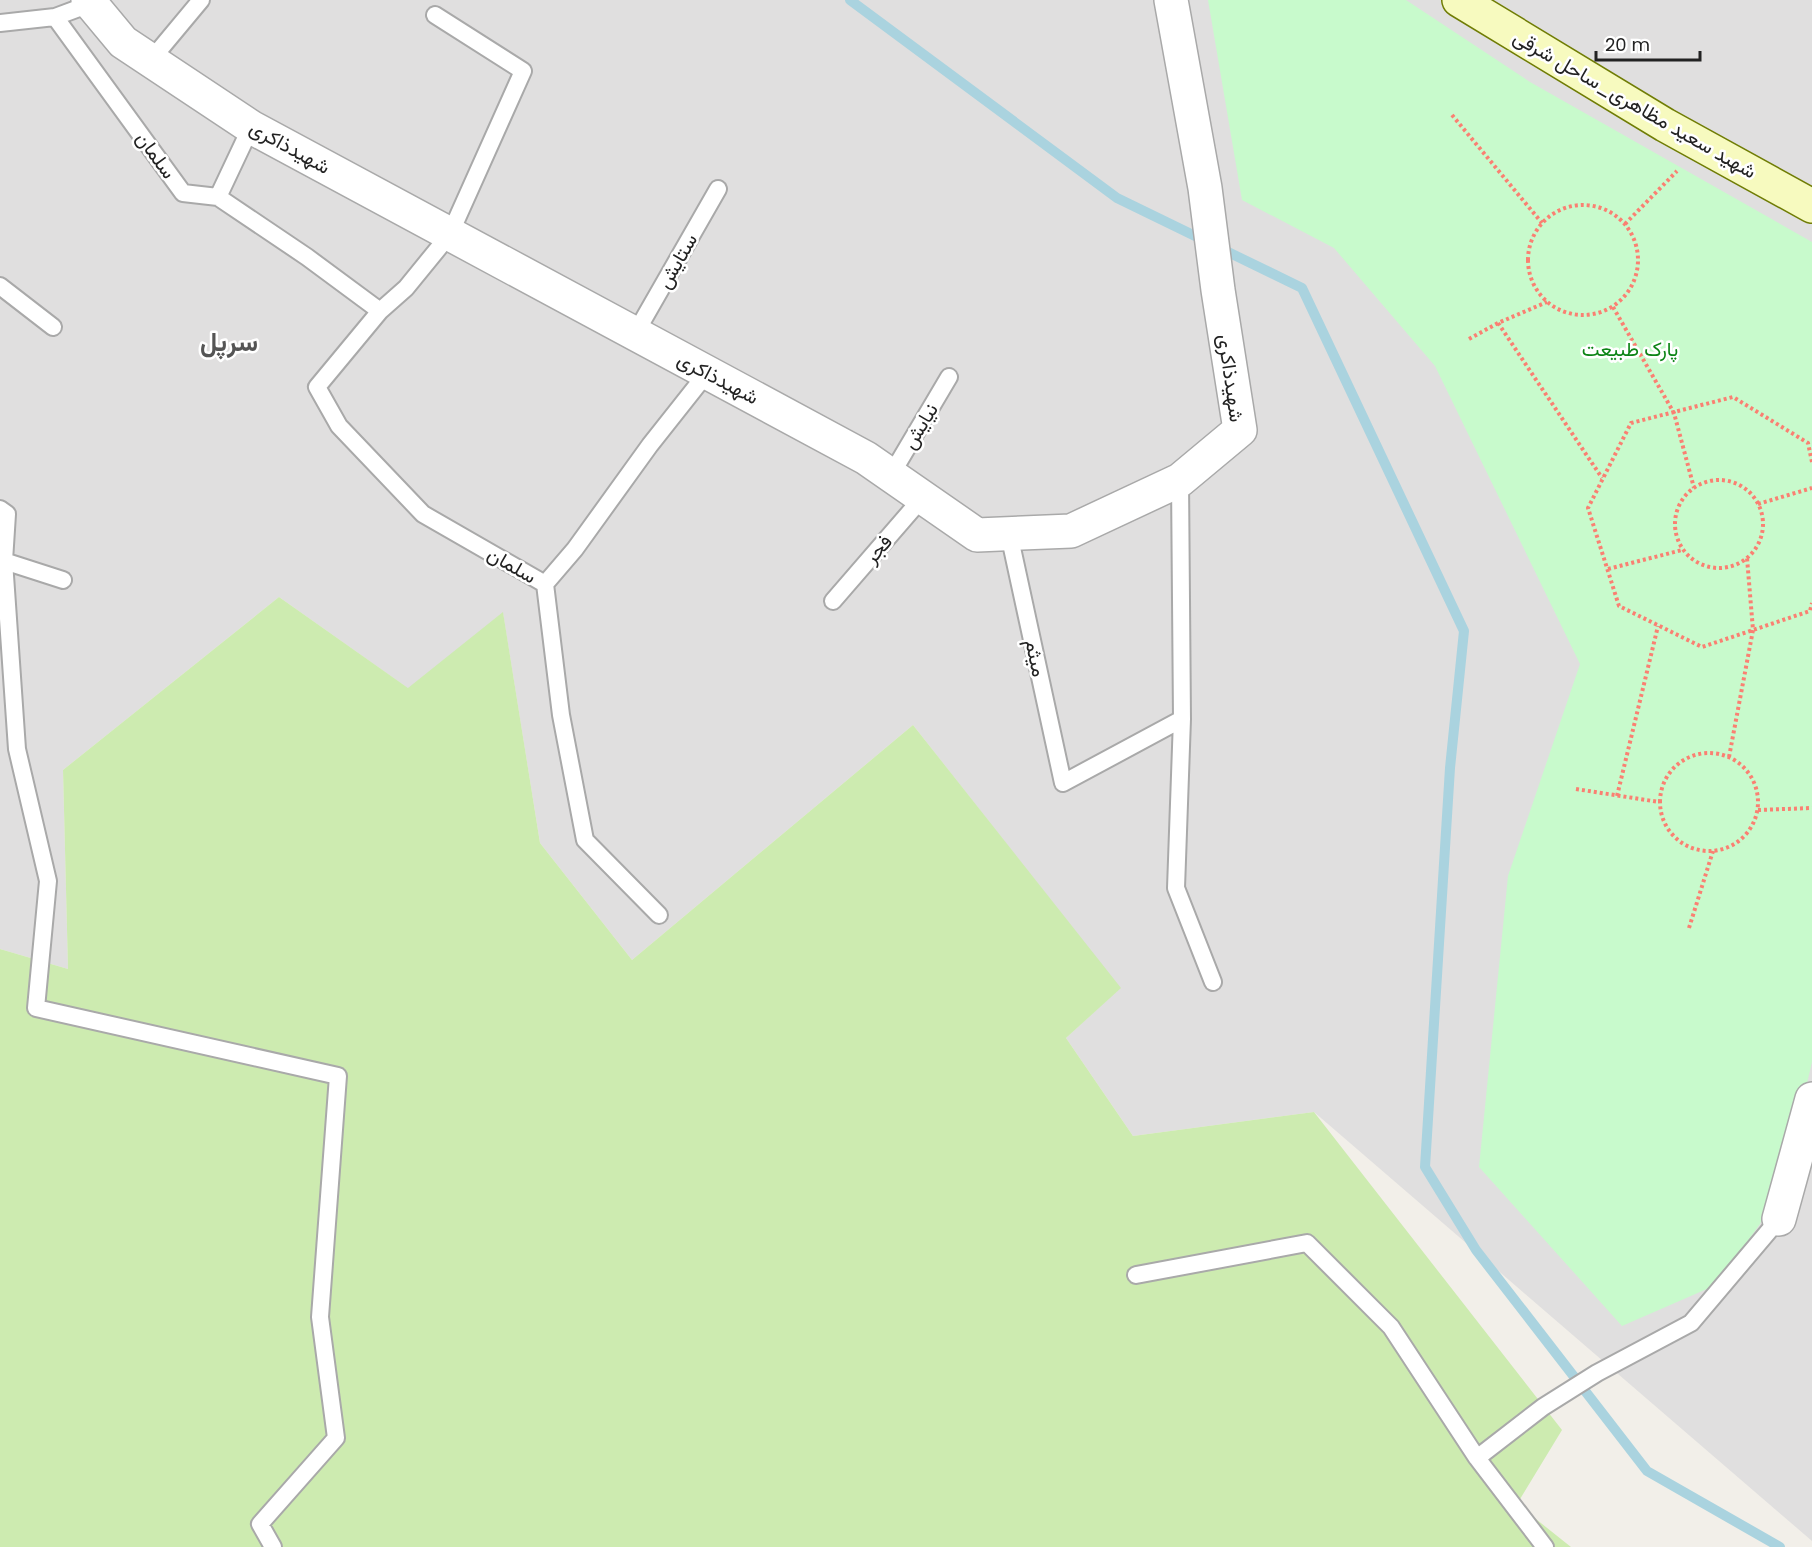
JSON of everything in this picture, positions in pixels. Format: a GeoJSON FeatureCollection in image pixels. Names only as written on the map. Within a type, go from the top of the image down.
{"type":"FeatureCollection","features":[{"type":"Feature","properties":{"kind":"street","name":"شهیدذاکری"},"geometry":{"type":"LineString","coordinates":[[89,2],[123,42],[251,127],[866,458],[977,535],[1071,531],[1180,480],[1240,430],[1205,188],[1171,0]]}},
{"type":"Feature","properties":{"kind":"street","name":"شهید سعید مظاهری_ساحل شرقی"},"geometry":{"type":"LineString","coordinates":[[1459,0],[1665,125],[1812,206]]}},
{"type":"Feature","properties":{"kind":"street"},"geometry":{"type":"LineString","coordinates":[[1779,1219],[1812,1099]]}},
{"type":"Feature","properties":{"kind":"lane"},"geometry":{"type":"LineString","coordinates":[[152,60],[201,0]]}},
{"type":"Feature","properties":{"kind":"lane"},"geometry":{"type":"LineString","coordinates":[[0,23],[55,17],[89,2]]}},
{"type":"Feature","properties":{"kind":"lane","name":"سلمان"},"geometry":{"type":"LineString","coordinates":[[435,15],[523,71],[450,234],[406,288],[380,311],[317,387],[339,426],[423,514],[544,584],[561,715],[585,840],[659,915]]}},
{"type":"Feature","properties":{"kind":"lane","name":"سلمان"},"geometry":{"type":"LineString","coordinates":[[55,17],[183,193],[218,197],[307,257],[380,311]]}},
{"type":"Feature","properties":{"kind":"lane"},"geometry":{"type":"LineString","coordinates":[[218,197],[251,127]]}},
{"type":"Feature","properties":{"kind":"lane","name":"ستایش"},"geometry":{"type":"LineString","coordinates":[[635,334],[718,189]]}},
{"type":"Feature","properties":{"kind":"lane"},"geometry":{"type":"LineString","coordinates":[[0,286],[53,327]]}},
{"type":"Feature","properties":{"kind":"lane"},"geometry":{"type":"LineString","coordinates":[[544,584],[574,549],[707,372]]}},
{"type":"Feature","properties":{"kind":"lane","name":"نیایش"},"geometry":{"type":"LineString","coordinates":[[891,475],[949,377]]}},
{"type":"Feature","properties":{"kind":"lane"},"geometry":{"type":"LineString","coordinates":[[1180,480],[1182,719],[1176,888],[1213,982]]}},
{"type":"Feature","properties":{"kind":"lane","name":"فجر"},"geometry":{"type":"LineString","coordinates":[[833,601],[923,497]]}},
{"type":"Feature","properties":{"kind":"lane"},"geometry":{"type":"LineString","coordinates":[[0,509],[7,514],[4,561],[17,749],[48,881],[36,1008],[338,1076],[320,1317],[336,1438],[260,1524],[273,1547]]}},
{"type":"Feature","properties":{"kind":"lane","name":"میثم"},"geometry":{"type":"LineString","coordinates":[[1009,534],[1064,783],[1182,719]]}},
{"type":"Feature","properties":{"kind":"lane"},"geometry":{"type":"LineString","coordinates":[[4,561],[63,580]]}},
{"type":"Feature","properties":{"kind":"lane"},"geometry":{"type":"LineString","coordinates":[[1477,1458],[1543,1407],[1597,1373],[1691,1323],[1779,1219]]}},
{"type":"Feature","properties":{"kind":"lane"},"geometry":{"type":"LineString","coordinates":[[1136,1275],[1306,1243],[1391,1327],[1477,1458],[1545,1547]]}},
{"type":"Feature","properties":{"kind":"path"},"geometry":{"type":"LineString","coordinates":[[1452,116],[1542,223]]}},
{"type":"Feature","properties":{"kind":"path"},"geometry":{"type":"LineString","coordinates":[[1625,224],[1702,145]]}},
{"type":"Feature","properties":{"kind":"path"},"geometry":{"type":"LineString","coordinates":[[1573,205],[1592,205],[1611,212],[1625,224],[1635,240],[1639,259],[1636,277],[1627,294],[1613,307],[1596,314],[1579,315],[1562,311],[1547,302],[1536,288],[1529,272],[1528,255],[1533,238],[1542,223],[1555,212],[1573,205]]}},
{"type":"Feature","properties":{"kind":"path"},"geometry":{"type":"LineString","coordinates":[[1469,339],[1498,323],[1547,302]]}},
{"type":"Feature","properties":{"kind":"path"},"geometry":{"type":"LineString","coordinates":[[1613,307],[1674,413],[1694,488]]}},
{"type":"Feature","properties":{"kind":"path"},"geometry":{"type":"LineString","coordinates":[[1498,323],[1603,479]]}},
{"type":"Feature","properties":{"kind":"path"},"geometry":{"type":"LineString","coordinates":[[1812,462],[1808,443],[1733,397],[1631,423],[1588,508],[1619,606],[1701,647],[1810,611],[1812,603]]}},
{"type":"Feature","properties":{"kind":"path"},"geometry":{"type":"LineString","coordinates":[[1721,480],[1736,484],[1749,492],[1758,504],[1762,518],[1762,533],[1756,547],[1747,558],[1733,566],[1718,568],[1704,566],[1692,559],[1676,537],[1674,523],[1677,509],[1684,497],[1694,488],[1706,482],[1721,480]]}},
{"type":"Feature","properties":{"kind":"path"},"geometry":{"type":"LineString","coordinates":[[1758,504],[1812,488]]}},
{"type":"Feature","properties":{"kind":"path"},"geometry":{"type":"LineString","coordinates":[[1608,569],[1683,549]]}},
{"type":"Feature","properties":{"kind":"path"},"geometry":{"type":"LineString","coordinates":[[1729,757],[1753,630],[1747,558]]}},
{"type":"Feature","properties":{"kind":"path"},"geometry":{"type":"LineString","coordinates":[[1617,796],[1658,626]]}},
{"type":"Feature","properties":{"kind":"path"},"geometry":{"type":"LineString","coordinates":[[1713,753],[1729,757],[1742,765],[1752,778],[1758,793],[1758,810],[1752,825],[1743,838],[1729,847],[1713,851],[1697,850],[1682,844],[1670,832],[1662,819],[1659,802],[1662,786],[1670,772],[1681,761],[1696,754],[1713,753]]}},
{"type":"Feature","properties":{"kind":"path"},"geometry":{"type":"LineString","coordinates":[[1576,789],[1659,802]]}},
{"type":"Feature","properties":{"kind":"path"},"geometry":{"type":"LineString","coordinates":[[1758,810],[1812,808]]}},
{"type":"Feature","properties":{"kind":"path"},"geometry":{"type":"LineString","coordinates":[[1689,928],[1713,851]]}},
{"type":"Feature","properties":{"kind":"shaded area"},"geometry":{"type":"Polygon","coordinates":[[[0,0],[1812,0],[1812,1541],[1314,1112],[1133,1136],[1066,1038],[1120,988],[913,725],[632,960],[540,843],[503,613],[409,689],[279,597],[63,770],[68,969],[0,949],[0,0]]]}},
{"type":"Feature","properties":{"kind":"green space","name":"پارک طبیعت"},"geometry":{"type":"Polygon","coordinates":[[[1208,0],[1406,0],[1530,82],[1812,242],[1812,1062],[1793,1143],[1760,1224],[1716,1285],[1622,1326],[1479,1167],[1508,876],[1580,664],[1435,366],[1334,248],[1242,200],[1208,0]]]}},
{"type":"Feature","properties":{"kind":"green space"},"geometry":{"type":"Polygon","coordinates":[[[279,597],[408,688],[503,612],[540,843],[632,960],[913,725],[1121,988],[1066,1038],[1133,1136],[1314,1112],[1562,1430],[1517,1504],[1571,1547],[0,1547],[0,949],[68,969],[63,770],[279,597]]]}},
{"type":"Feature","properties":{"kind":"waterway"},"geometry":{"type":"LineString","coordinates":[[850,0],[1117,198],[1302,288],[1464,631],[1450,768],[1425,1167],[1476,1250],[1647,1471],[1780,1547]]}},
{"type":"Feature","properties":{"kind":"district","name":"سرپل"},"geometry":{"type":"Point","coordinates":[229,342]}}]}
